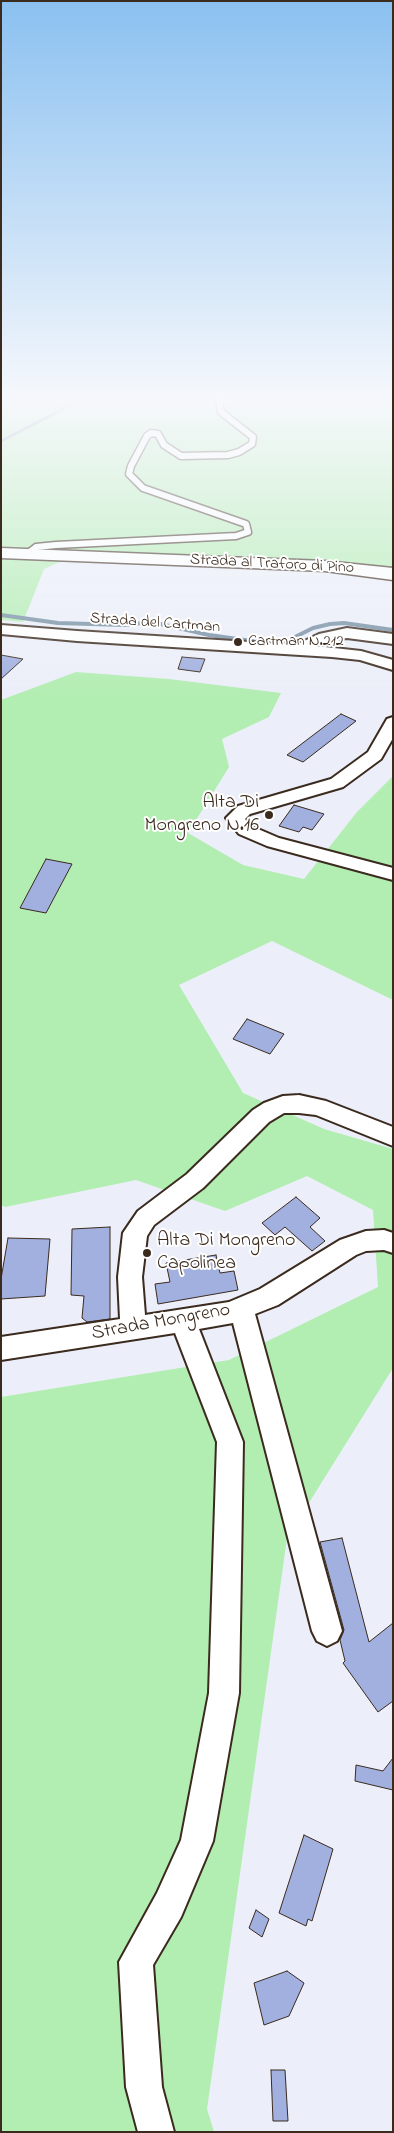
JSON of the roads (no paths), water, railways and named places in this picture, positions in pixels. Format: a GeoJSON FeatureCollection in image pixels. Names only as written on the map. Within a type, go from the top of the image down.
{"type":"FeatureCollection","features":[{"type":"Feature","properties":{"kind":"main road","name":"Strada al Traforo di Pino"},"geometry":{"type":"LineString","coordinates":[[1,553],[325,566],[393,574]]}},
{"type":"Feature","properties":{"kind":"street","name":"Strada del Cartman"},"geometry":{"type":"LineString","coordinates":[[1,629],[254,648],[297,649],[324,637],[348,633],[393,639]]}},
{"type":"Feature","properties":{"kind":"street"},"geometry":{"type":"LineString","coordinates":[[297,649],[361,656],[393,665]]}},
{"type":"Feature","properties":{"kind":"street"},"geometry":{"type":"LineString","coordinates":[[393,722],[375,755],[338,783],[244,810],[235,818],[245,830],[273,842],[393,874]]}},
{"type":"Feature","properties":{"kind":"street"},"geometry":{"type":"LineString","coordinates":[[133,1328],[130,1277],[135,1233],[146,1218],[195,1181],[261,1116],[283,1105],[299,1104],[318,1107],[393,1137]]}},
{"type":"Feature","properties":{"kind":"street","name":"Strada Mongreno"},"geometry":{"type":"LineString","coordinates":[[1,1349],[230,1313],[269,1297],[348,1247],[384,1240],[393,1243]]}},
{"type":"Feature","properties":{"kind":"street"},"geometry":{"type":"LineString","coordinates":[[241,1308],[327,1630]]}},
{"type":"Feature","properties":{"kind":"street"},"geometry":{"type":"LineString","coordinates":[[156,2132],[144,2086],[136,1962],[169,1905],[197,1841],[224,1693],[230,1442],[183,1320]]}},
{"type":"Feature","properties":{"kind":"lane"},"geometry":{"type":"LineString","coordinates":[[27,554],[36,547],[56,544],[227,536],[248,532],[246,524],[178,501]]}},
{"type":"Feature","properties":{"kind":"waterway"},"geometry":{"type":"LineString","coordinates":[[1,615],[58,623],[124,625],[152,622],[209,635],[273,644],[287,641],[313,628],[330,624],[344,623],[393,630]]}},
{"type":"Feature","properties":{"kind":"place","name":"Cartman N.212"},"geometry":{"type":"Point","coordinates":[238,642]}},
{"type":"Feature","properties":{"kind":"place","name":"Alta Di Mongreno N.16"},"geometry":{"type":"Point","coordinates":[269,815]}},
{"type":"Feature","properties":{"kind":"place","name":"Alta Di Mongreno Capolinea"},"geometry":{"type":"Point","coordinates":[147,1253]}}]}
